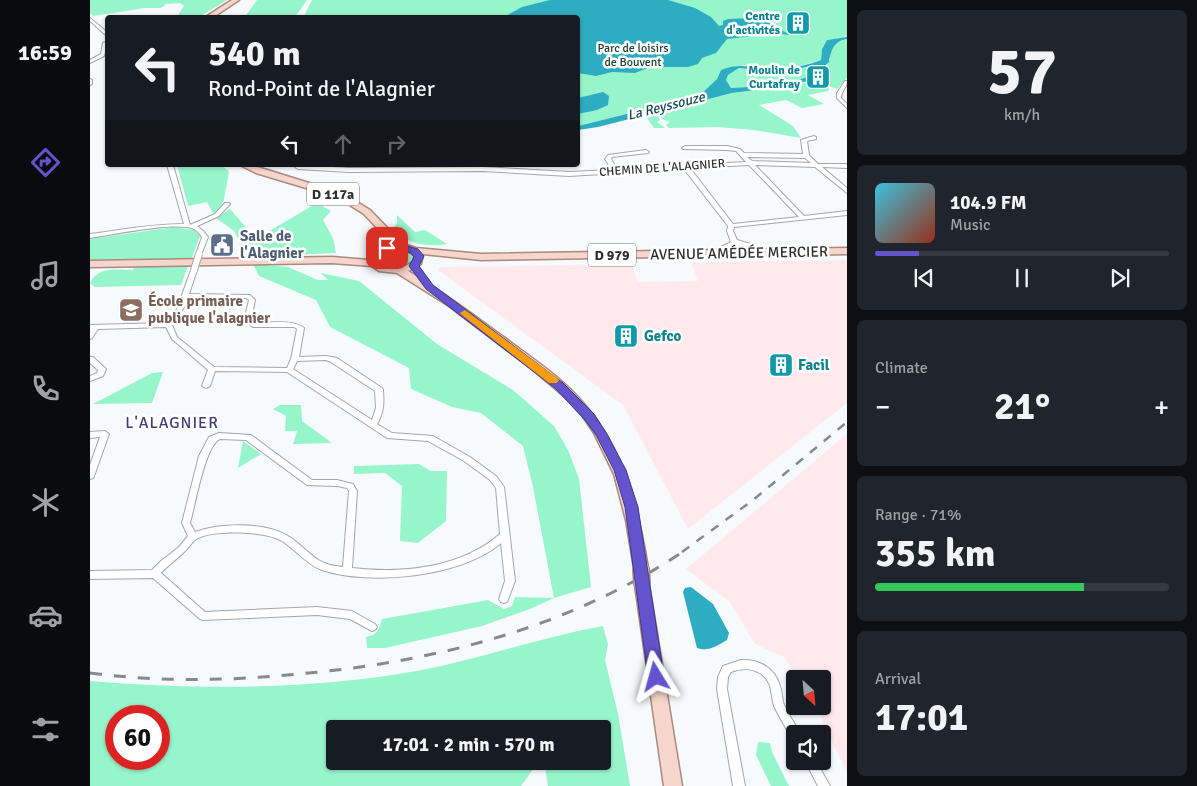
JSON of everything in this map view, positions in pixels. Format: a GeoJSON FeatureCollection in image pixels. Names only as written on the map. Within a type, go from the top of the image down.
{"type":"FeatureCollection","features":[{"type":"Feature","properties":{"kind":"main road"},"geometry":{"type":"LineString","coordinates":[[212,15],[236,0]]}},
{"type":"Feature","properties":{"kind":"main road","name":"D 117a"},"geometry":{"type":"LineString","coordinates":[[250,167],[344,199],[364,209],[400,246]]}},
{"type":"Feature","properties":{"kind":"main road"},"geometry":{"type":"LineString","coordinates":[[379,225],[376,256],[382,269],[400,270],[429,287],[550,377],[590,417],[612,452],[620,470],[631,507],[673,786]]}},
{"type":"Feature","properties":{"kind":"main road"},"geometry":{"type":"LineString","coordinates":[[90,264],[332,260],[376,256],[400,246],[416,259],[429,287]]}},
{"type":"Feature","properties":{"kind":"main road","name":"AVENUE AMÉDÉE MERCIER"},"geometry":{"type":"LineString","coordinates":[[400,270],[416,259],[451,254],[481,257],[847,251]]}},
{"type":"Feature","properties":{"kind":"street"},"geometry":{"type":"LineString","coordinates":[[91,21],[105,33]]}},
{"type":"Feature","properties":{"kind":"street"},"geometry":{"type":"LineString","coordinates":[[90,62],[103,55],[105,44]]}},
{"type":"Feature","properties":{"kind":"street"},"geometry":{"type":"LineString","coordinates":[[847,82],[839,93],[839,98],[847,107]]}},
{"type":"Feature","properties":{"kind":"street"},"geometry":{"type":"LineString","coordinates":[[806,156],[804,140],[814,138]]}},
{"type":"Feature","properties":{"kind":"street"},"geometry":{"type":"LineString","coordinates":[[686,148],[727,148],[738,150],[803,218]]}},
{"type":"Feature","properties":{"kind":"street"},"geometry":{"type":"LineString","coordinates":[[604,152],[610,156],[646,152]]}},
{"type":"Feature","properties":{"kind":"street"},"geometry":{"type":"LineString","coordinates":[[744,155],[806,156],[847,191]]}},
{"type":"Feature","properties":{"kind":"street"},"geometry":{"type":"LineString","coordinates":[[610,156],[608,159],[616,172]]}},
{"type":"Feature","properties":{"kind":"street","name":"CHEMIN DE L'ALAGNIER"},"geometry":{"type":"LineString","coordinates":[[298,167],[349,170],[483,168],[551,174],[616,172],[750,163],[847,166]]}},
{"type":"Feature","properties":{"kind":"street"},"geometry":{"type":"LineString","coordinates":[[171,167],[190,226]]}},
{"type":"Feature","properties":{"kind":"street"},"geometry":{"type":"LineString","coordinates":[[686,167],[731,226],[730,231],[739,253]]}},
{"type":"Feature","properties":{"kind":"street"},"geometry":{"type":"LineString","coordinates":[[190,226],[217,215],[227,204]]}},
{"type":"Feature","properties":{"kind":"street"},"geometry":{"type":"LineString","coordinates":[[731,226],[847,212]]}},
{"type":"Feature","properties":{"kind":"street"},"geometry":{"type":"LineString","coordinates":[[90,236],[171,225],[190,226],[202,232],[204,237],[186,296],[169,325]]}},
{"type":"Feature","properties":{"kind":"street"},"geometry":{"type":"LineString","coordinates":[[711,254],[723,250],[736,242],[773,252]]}},
{"type":"Feature","properties":{"kind":"street"},"geometry":{"type":"LineString","coordinates":[[90,268],[102,264]]}},
{"type":"Feature","properties":{"kind":"street"},"geometry":{"type":"LineString","coordinates":[[186,296],[248,296],[252,300],[248,321],[253,325],[295,325],[300,328],[295,359],[288,370]]}},
{"type":"Feature","properties":{"kind":"street"},"geometry":{"type":"LineString","coordinates":[[90,337],[93,327],[169,325]]}},
{"type":"Feature","properties":{"kind":"street"},"geometry":{"type":"LineString","coordinates":[[169,325],[174,338],[212,369],[288,370],[390,436],[430,438],[467,459],[493,478],[500,487],[510,581],[504,599]]}},
{"type":"Feature","properties":{"kind":"street"},"geometry":{"type":"LineString","coordinates":[[295,359],[326,358],[334,360],[379,390],[379,416],[373,425]]}},
{"type":"Feature","properties":{"kind":"street"},"geometry":{"type":"LineString","coordinates":[[90,359],[102,369],[100,374],[90,379]]}},
{"type":"Feature","properties":{"kind":"street"},"geometry":{"type":"LineString","coordinates":[[206,386],[212,369]]}},
{"type":"Feature","properties":{"kind":"street"},"geometry":{"type":"LineString","coordinates":[[90,435],[106,434],[90,476]]}},
{"type":"Feature","properties":{"kind":"street"},"geometry":{"type":"LineString","coordinates":[[193,537],[186,523],[203,456],[212,439],[219,436],[248,437],[310,484],[337,483],[350,486],[353,491],[347,572]]}},
{"type":"Feature","properties":{"kind":"street"},"geometry":{"type":"LineString","coordinates":[[154,574],[161,565],[184,548],[193,537],[213,531],[264,530],[278,535],[322,566],[347,572],[406,573],[449,566],[484,551],[505,535]]}},
{"type":"Feature","properties":{"kind":"street"},"geometry":{"type":"LineString","coordinates":[[90,575],[154,574],[203,616],[317,611],[352,615],[372,627]]}},
{"type":"Feature","properties":{"kind":"street"},"geometry":{"type":"LineString","coordinates":[[739,786],[722,689],[726,668],[745,663],[758,667],[768,674],[774,684],[778,702],[790,725]]}},
{"type":"Feature","properties":{"kind":"street"},"geometry":{"type":"LineString","coordinates":[[815,770],[824,786]]}},
{"type":"Feature","properties":{"kind":"shaded area"},"geometry":{"type":"Polygon","coordinates":[[[847,260],[847,403],[688,529],[623,405],[438,270],[440,267],[631,264],[638,282],[698,281],[691,263],[847,260]]]}},
{"type":"Feature","properties":{"kind":"shaded area"},"geometry":{"type":"Polygon","coordinates":[[[847,434],[847,772],[831,739],[831,725],[824,725],[819,715],[831,715],[831,670],[793,670],[784,657],[755,644],[729,601],[686,569],[847,434]]]}},
{"type":"Feature","properties":{"kind":"green space"},"geometry":{"type":"Polygon","coordinates":[[[90,0],[227,0],[202,15],[178,15],[184,6],[180,3],[164,4],[166,5],[160,8],[145,8],[93,16],[90,13],[90,0]]]}},
{"type":"Feature","properties":{"kind":"green space"},"geometry":{"type":"Polygon","coordinates":[[[257,0],[307,0],[296,15],[246,15],[257,0]]]}},
{"type":"Feature","properties":{"kind":"green space","name":"Parc de loisirs de Bouvent"},"geometry":{"type":"Polygon","coordinates":[[[312,0],[847,0],[847,37],[827,40],[822,49],[821,60],[779,69],[745,65],[721,70],[717,79],[699,96],[580,126],[580,15],[304,15],[312,0]]]}},
{"type":"Feature","properties":{"kind":"green space"},"geometry":{"type":"Polygon","coordinates":[[[847,39],[847,78],[837,89],[826,85],[829,89],[828,91],[808,95],[824,104],[802,108],[786,100],[759,105],[793,126],[801,138],[754,130],[718,127],[669,128],[666,125],[670,122],[662,119],[658,112],[656,113],[660,120],[657,122],[665,128],[654,128],[644,114],[732,93],[789,86],[811,81],[812,78],[827,80],[828,77],[814,74],[830,59],[832,48],[840,41],[847,39]]]}},
{"type":"Feature","properties":{"kind":"green space"},"geometry":{"type":"Polygon","coordinates":[[[818,65],[805,78],[780,85],[731,88],[726,80],[728,75],[739,68],[780,72],[818,65]]]}},
{"type":"Feature","properties":{"kind":"green space"},"geometry":{"type":"Polygon","coordinates":[[[178,167],[223,167],[229,171],[224,199],[219,211],[213,213],[207,202],[188,206],[178,167]]]}},
{"type":"Feature","properties":{"kind":"green space"},"geometry":{"type":"Polygon","coordinates":[[[317,203],[331,211],[323,220],[333,238],[336,253],[248,257],[234,231],[216,218],[230,209],[252,234],[266,233],[317,203]]]}},
{"type":"Feature","properties":{"kind":"green space"},"geometry":{"type":"Polygon","coordinates":[[[397,215],[415,232],[425,230],[447,244],[424,245],[411,241],[391,230],[397,223],[397,215]]]}},
{"type":"Feature","properties":{"kind":"green space"},"geometry":{"type":"Polygon","coordinates":[[[174,227],[194,230],[200,236],[191,260],[90,260],[90,239],[174,227]]]}},
{"type":"Feature","properties":{"kind":"green space"},"geometry":{"type":"Polygon","coordinates":[[[393,250],[404,250],[411,254],[413,259],[397,267],[384,264],[381,261],[381,255],[393,250]]]}},
{"type":"Feature","properties":{"kind":"green space"},"geometry":{"type":"Polygon","coordinates":[[[253,264],[288,267],[318,280],[328,280],[321,273],[359,281],[437,344],[513,390],[554,426],[568,450],[579,479],[591,587],[554,598],[533,487],[523,446],[481,413],[452,407],[411,389],[409,368],[330,327],[316,300],[259,276],[253,264]]]}},
{"type":"Feature","properties":{"kind":"green space"},"geometry":{"type":"Polygon","coordinates":[[[188,266],[181,285],[95,287],[90,283],[98,274],[108,270],[133,270],[134,267],[188,266]]]}},
{"type":"Feature","properties":{"kind":"green space"},"geometry":{"type":"Polygon","coordinates":[[[163,372],[152,403],[93,404],[152,373],[163,372]]]}},
{"type":"Feature","properties":{"kind":"green space"},"geometry":{"type":"Polygon","coordinates":[[[280,405],[301,405],[302,421],[332,443],[293,444],[297,431],[285,431],[286,416],[273,409],[280,405]]]}},
{"type":"Feature","properties":{"kind":"green space"},"geometry":{"type":"Polygon","coordinates":[[[243,441],[261,454],[238,468],[243,441]]]}},
{"type":"Feature","properties":{"kind":"green space"},"geometry":{"type":"Polygon","coordinates":[[[419,464],[431,471],[447,471],[446,521],[418,543],[400,541],[402,486],[385,473],[354,474],[354,466],[419,464]]]}},
{"type":"Feature","properties":{"kind":"green space"},"geometry":{"type":"Polygon","coordinates":[[[515,597],[554,598],[530,609],[482,626],[385,648],[367,648],[366,637],[373,635],[377,631],[382,619],[488,600],[504,609],[512,606],[515,597]]]}},
{"type":"Feature","properties":{"kind":"green space"},"geometry":{"type":"Polygon","coordinates":[[[603,626],[608,644],[605,660],[618,714],[630,786],[548,786],[545,770],[611,770],[611,720],[326,720],[326,770],[533,770],[521,786],[90,786],[90,681],[214,687],[298,685],[381,677],[422,670],[603,626]]]}},
{"type":"Feature","properties":{"kind":"green space"},"geometry":{"type":"Polygon","coordinates":[[[758,742],[770,743],[772,752],[789,786],[771,786],[756,755],[758,742]]]}},
{"type":"Feature","properties":{"kind":"water"},"geometry":{"type":"Polygon","coordinates":[[[550,0],[668,0],[695,8],[711,17],[719,26],[723,25],[723,21],[728,19],[751,18],[766,21],[790,35],[775,33],[727,39],[716,53],[702,58],[698,64],[688,67],[650,67],[635,73],[612,72],[596,76],[580,73],[580,15],[508,15],[522,7],[550,0]]]}},
{"type":"Feature","properties":{"kind":"water","name":"La Reyssouze"},"geometry":{"type":"Polygon","coordinates":[[[847,37],[847,39],[836,44],[832,50],[829,62],[814,74],[808,73],[817,65],[780,72],[739,68],[728,75],[726,80],[731,88],[780,85],[808,77],[812,78],[811,80],[789,86],[732,93],[598,127],[580,130],[580,126],[699,96],[717,79],[721,70],[729,67],[743,66],[779,69],[816,62],[821,60],[822,49],[827,40],[847,37]]]}},
{"type":"Feature","properties":{"kind":"water"},"geometry":{"type":"Polygon","coordinates":[[[603,92],[609,96],[608,105],[597,110],[580,114],[580,98],[603,92]]]}},
{"type":"Feature","properties":{"kind":"water"},"geometry":{"type":"Polygon","coordinates":[[[691,587],[713,604],[729,633],[727,640],[712,648],[697,648],[683,592],[685,588],[691,587]]]}},
{"type":"Feature","properties":{"kind":"railway"},"geometry":{"type":"LineString","coordinates":[[682,552],[753,500],[847,422]]}},
{"type":"Feature","properties":{"kind":"railway"},"geometry":{"type":"LineString","coordinates":[[90,673],[168,679],[246,678],[298,674],[400,661],[499,637],[547,621],[594,601],[640,578],[684,551]]}},
{"type":"Feature","properties":{"kind":"slow traffic"},"geometry":{"type":"LineString","coordinates":[[465,313],[553,380]]}},
{"type":"Feature","properties":{"kind":"place","name":"Centre d'activités"},"geometry":{"type":"Point","coordinates":[798,23]}},
{"type":"Feature","properties":{"kind":"place","name":"Moulin de Curtafray"},"geometry":{"type":"Point","coordinates":[818,77]}},
{"type":"Feature","properties":{"kind":"place","name":"Salle de l'Alagnier"},"geometry":{"type":"Point","coordinates":[222,245]}},
{"type":"Feature","properties":{"kind":"place","name":"École primaire publique l'alagnier"},"geometry":{"type":"Point","coordinates":[131,310]}},
{"type":"Feature","properties":{"kind":"place","name":"Gefco"},"geometry":{"type":"Point","coordinates":[626,336]}},
{"type":"Feature","properties":{"kind":"place","name":"Facil"},"geometry":{"type":"Point","coordinates":[781,365]}},
{"type":"Feature","properties":{"kind":"district","name":"L'ALAGNIER"},"geometry":{"type":"Point","coordinates":[172,423]}},
{"type":"Feature","properties":{"kind":"route"},"geometry":{"type":"LineString","coordinates":[[387,248],[400,246],[415,251],[419,256],[419,260],[414,266],[429,287],[550,377],[590,417],[601,434],[620,470],[636,529],[656,677]]}}]}
